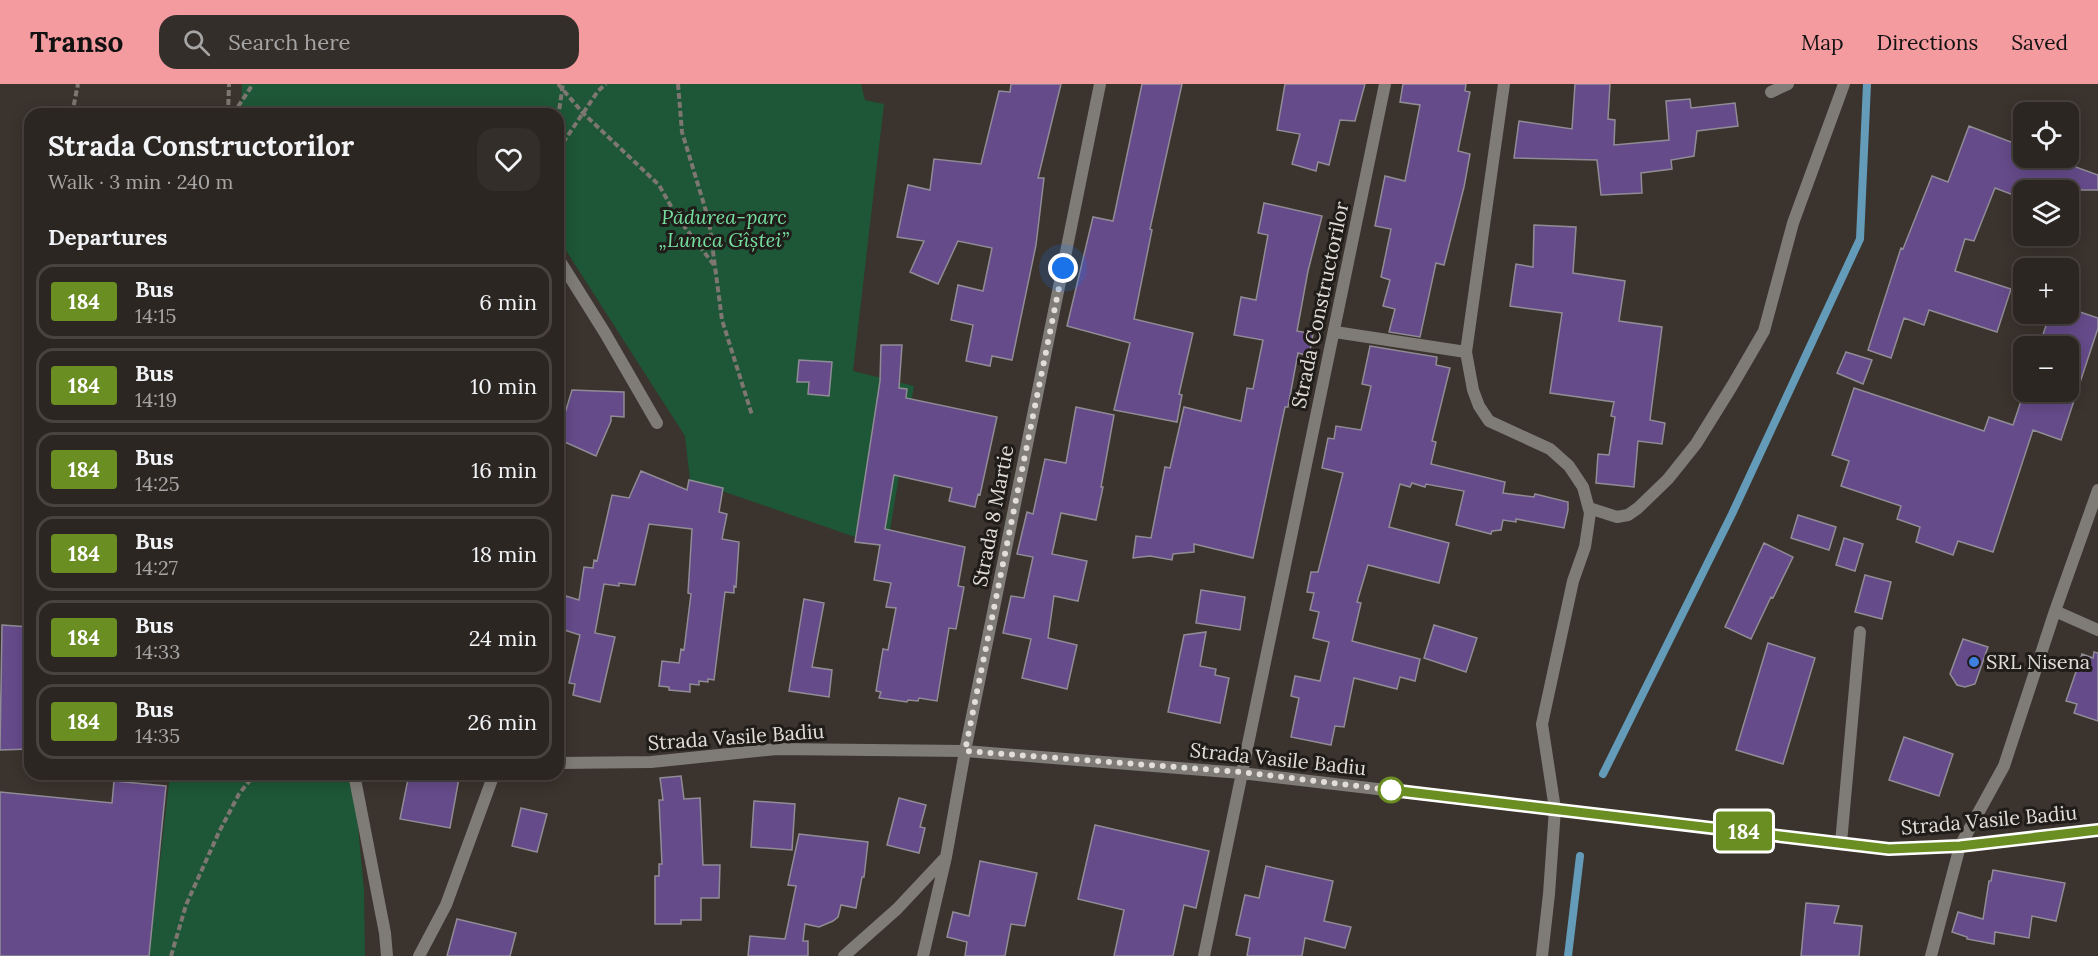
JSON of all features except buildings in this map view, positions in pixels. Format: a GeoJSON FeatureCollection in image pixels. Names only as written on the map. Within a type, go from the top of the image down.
{"type":"FeatureCollection","features":[{"type":"Feature","properties":{"kind":"street","name":"Strada 8 Martie"},"geometry":{"type":"LineString","coordinates":[[923,956],[946,857],[965,751],[1100,84]]}},
{"type":"Feature","properties":{"kind":"street","name":"Strada Constructorilor"},"geometry":{"type":"LineString","coordinates":[[1204,956],[1385,84]]}},
{"type":"Feature","properties":{"kind":"street"},"geometry":{"type":"LineString","coordinates":[[1504,84],[1466,352],[1473,390],[1479,406],[1489,421],[1550,450],[1563,460],[1584,487],[1590,513],[1585,547],[1573,581],[1542,724],[1555,809],[1542,956]]}},
{"type":"Feature","properties":{"kind":"street"},"geometry":{"type":"LineString","coordinates":[[1771,92],[1788,84]]}},
{"type":"Feature","properties":{"kind":"street"},"geometry":{"type":"LineString","coordinates":[[1589,508],[1617,518],[1628,515],[1638,508],[1668,479],[1696,444],[1732,386],[1764,331],[1793,223],[1844,84]]}},
{"type":"Feature","properties":{"kind":"street"},"geometry":{"type":"LineString","coordinates":[[564,268],[657,423]]}},
{"type":"Feature","properties":{"kind":"street"},"geometry":{"type":"LineString","coordinates":[[1335,332],[1466,352]]}},
{"type":"Feature","properties":{"kind":"street"},"geometry":{"type":"LineString","coordinates":[[1931,956],[1960,846],[2004,766],[2098,490]]}},
{"type":"Feature","properties":{"kind":"street"},"geometry":{"type":"LineString","coordinates":[[2055,611],[2098,630]]}},
{"type":"Feature","properties":{"kind":"street"},"geometry":{"type":"LineString","coordinates":[[1841,843],[1860,632]]}},
{"type":"Feature","properties":{"kind":"street","name":"Strada Vasile Badiu"},"geometry":{"type":"LineString","coordinates":[[564,763],[651,762],[777,749],[965,751],[1241,772],[1889,849],[1960,846],[2098,830]]}},
{"type":"Feature","properties":{"kind":"street"},"geometry":{"type":"LineString","coordinates":[[355,780],[385,933],[387,956]]}},
{"type":"Feature","properties":{"kind":"street"},"geometry":{"type":"LineString","coordinates":[[419,956],[446,905],[492,780]]}},
{"type":"Feature","properties":{"kind":"street"},"geometry":{"type":"LineString","coordinates":[[844,956],[897,909],[946,857]]}},
{"type":"Feature","properties":{"kind":"path"},"geometry":{"type":"LineString","coordinates":[[73,108],[78,84]]}},
{"type":"Feature","properties":{"kind":"path"},"geometry":{"type":"LineString","coordinates":[[228,108],[229,84]]}},
{"type":"Feature","properties":{"kind":"path"},"geometry":{"type":"LineString","coordinates":[[237,108],[253,84]]}},
{"type":"Feature","properties":{"kind":"path"},"geometry":{"type":"LineString","coordinates":[[558,84],[583,114],[659,185],[677,217],[715,265]]}},
{"type":"Feature","properties":{"kind":"path"},"geometry":{"type":"LineString","coordinates":[[559,108],[563,84]]}},
{"type":"Feature","properties":{"kind":"path"},"geometry":{"type":"LineString","coordinates":[[564,141],[598,91],[606,84]]}},
{"type":"Feature","properties":{"kind":"path"},"geometry":{"type":"LineString","coordinates":[[678,84],[682,132],[709,221],[722,320],[752,415]]}},
{"type":"Feature","properties":{"kind":"path"},"geometry":{"type":"LineString","coordinates":[[171,956],[186,905],[219,832],[239,794],[250,780]]}},
{"type":"Feature","properties":{"kind":"green space","name":"Pădurea-parc „Lunca Gîștei”"},"geometry":{"type":"Polygon","coordinates":[[[242,84],[861,84],[865,100],[884,104],[853,371],[914,386],[887,548],[690,480],[685,436],[564,247],[564,108],[241,108],[242,84]]]}},
{"type":"Feature","properties":{"kind":"green space"},"geometry":{"type":"Polygon","coordinates":[[[169,780],[354,780],[364,890],[365,956],[149,956],[169,780]]]}},
{"type":"Feature","properties":{"kind":"waterway"},"geometry":{"type":"LineString","coordinates":[[1603,774],[1732,514],[1860,239],[1867,84]]}},
{"type":"Feature","properties":{"kind":"waterway"},"geometry":{"type":"LineString","coordinates":[[1568,956],[1580,856]]}},
{"type":"Feature","properties":{"kind":"bus line","name":"184"},"geometry":{"type":"LineString","coordinates":[[1391,790],[1889,849],[1960,846],[2098,830]]}},
{"type":"Feature","properties":{"kind":"place","name":"SRL Nisena"},"geometry":{"type":"Point","coordinates":[1974,662]}},
{"type":"Feature","properties":{"kind":"route"},"geometry":{"type":"LineString","coordinates":[[1063,268],[965,751],[1241,772],[1391,790]]}}]}
